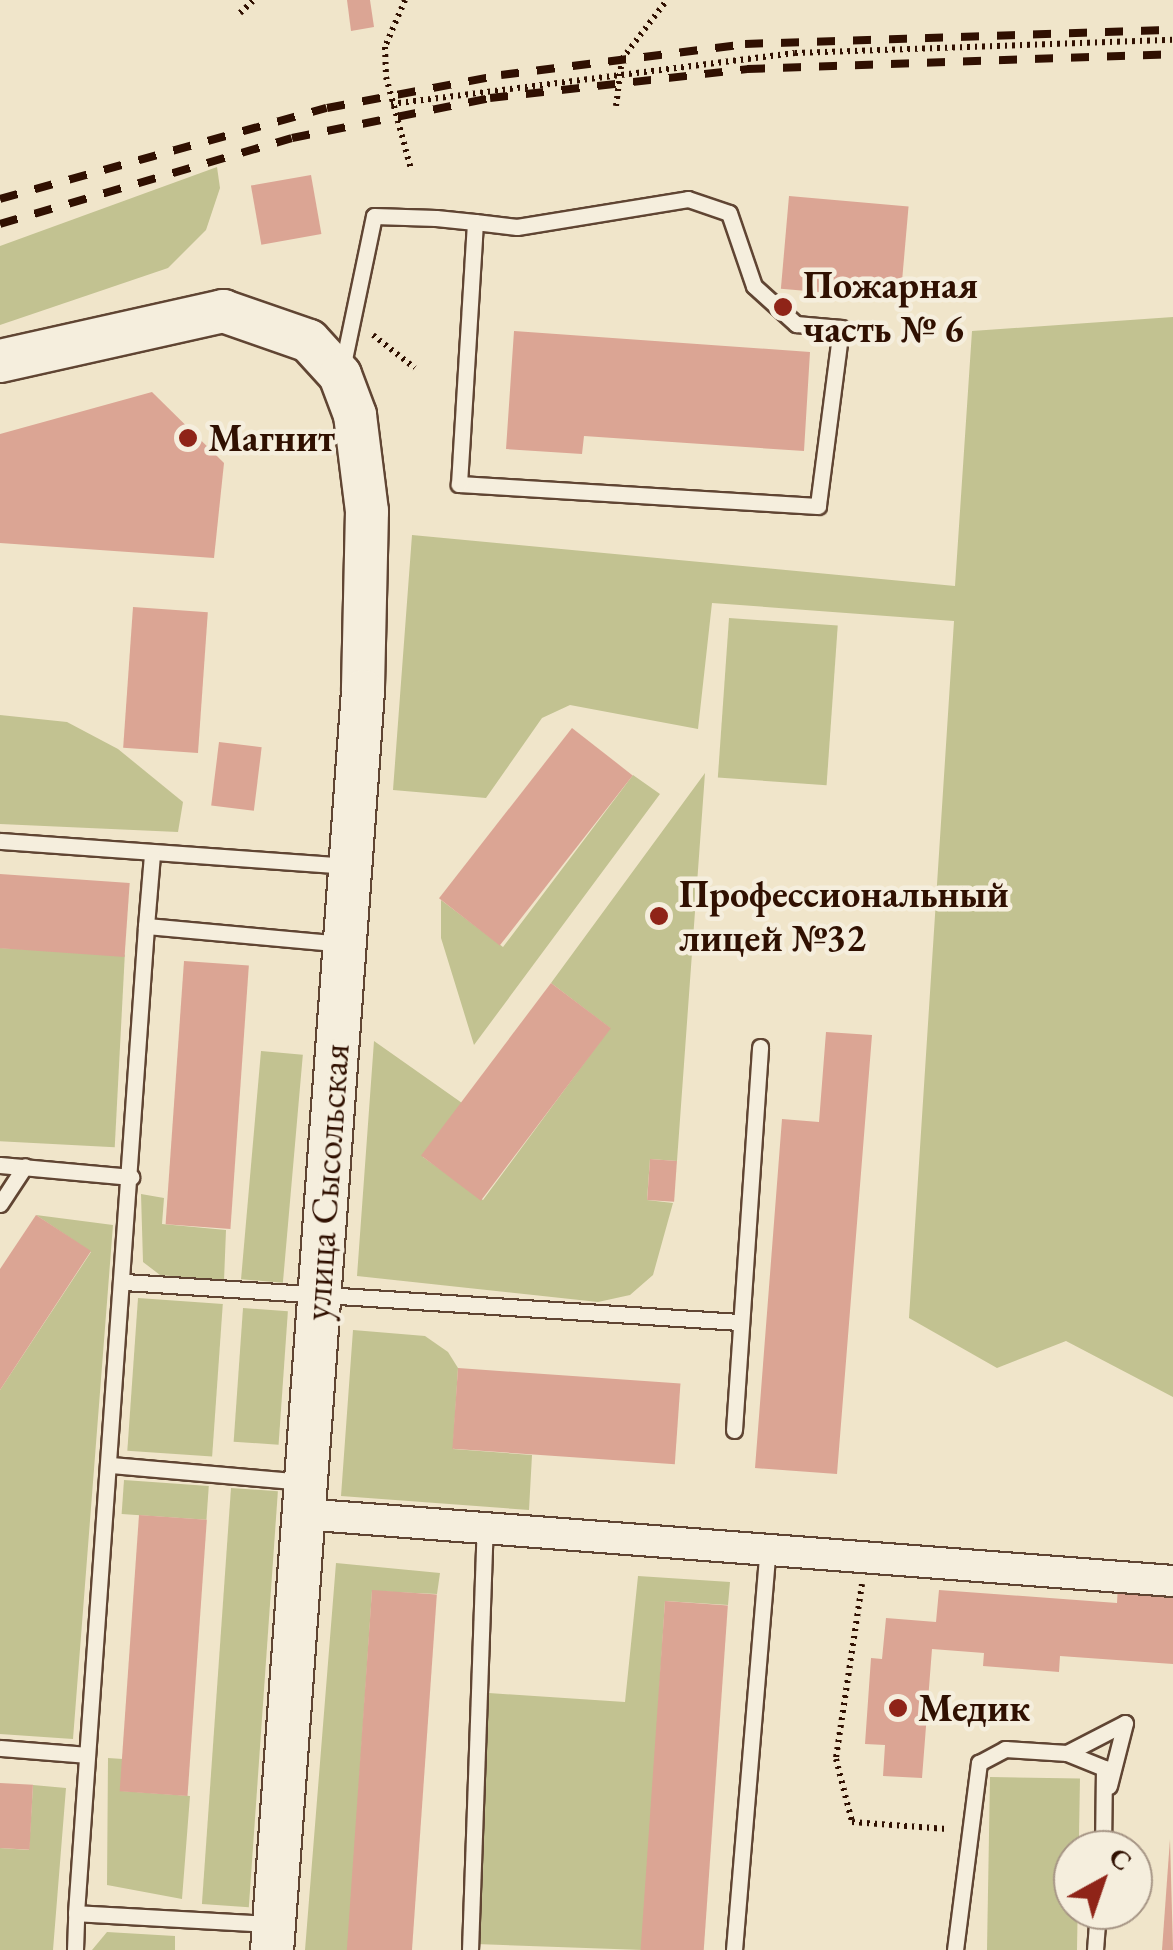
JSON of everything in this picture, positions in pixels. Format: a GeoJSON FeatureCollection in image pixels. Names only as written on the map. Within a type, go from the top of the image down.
{"type":"FeatureCollection","features":[{"type":"Feature","properties":{"kind":"main road"},"geometry":{"type":"LineString","coordinates":[[0,361],[224,311],[308,341],[340,375]]}},
{"type":"Feature","properties":{"kind":"main road","name":"улица Сысольская"},"geometry":{"type":"LineString","coordinates":[[273,1937],[343,944],[367,528],[356,415],[340,375]]}},
{"type":"Feature","properties":{"kind":"street"},"geometry":{"type":"LineString","coordinates":[[304,1498],[486,1529],[1173,1581]]}},
{"type":"Feature","properties":{"kind":"lane"},"geometry":{"type":"LineString","coordinates":[[340,375],[355,322],[374,216],[475,222],[517,227],[688,199],[728,213],[754,286],[796,324],[841,328],[818,506],[458,484],[475,222]]}},
{"type":"Feature","properties":{"kind":"lane"},"geometry":{"type":"LineString","coordinates":[[0,841],[152,855],[348,866]]}},
{"type":"Feature","properties":{"kind":"lane"},"geometry":{"type":"LineString","coordinates":[[75,1950],[152,855]]}},
{"type":"Feature","properties":{"kind":"lane"},"geometry":{"type":"LineString","coordinates":[[146,926],[343,944]]}},
{"type":"Feature","properties":{"kind":"lane"},"geometry":{"type":"LineString","coordinates":[[734,1430],[760,1046]]}},
{"type":"Feature","properties":{"kind":"lane"},"geometry":{"type":"LineString","coordinates":[[0,1164],[131,1177]]}},
{"type":"Feature","properties":{"kind":"lane"},"geometry":{"type":"LineString","coordinates":[[0,1204],[25,1166]]}},
{"type":"Feature","properties":{"kind":"lane"},"geometry":{"type":"LineString","coordinates":[[124,1282],[318,1298],[739,1322]]}},
{"type":"Feature","properties":{"kind":"lane"},"geometry":{"type":"LineString","coordinates":[[110,1465],[304,1498]]}},
{"type":"Feature","properties":{"kind":"lane"},"geometry":{"type":"LineString","coordinates":[[470,1950],[486,1529]]}},
{"type":"Feature","properties":{"kind":"lane"},"geometry":{"type":"LineString","coordinates":[[734,1950],[768,1552]]}},
{"type":"Feature","properties":{"kind":"lane"},"geometry":{"type":"LineString","coordinates":[[1067,1753],[1126,1723],[1109,1786],[1106,1830]]}},
{"type":"Feature","properties":{"kind":"lane"},"geometry":{"type":"LineString","coordinates":[[0,1748],[88,1755]]}},
{"type":"Feature","properties":{"kind":"lane"},"geometry":{"type":"LineString","coordinates":[[954,1950],[979,1763],[1005,1750],[1067,1753],[1104,1768],[1109,1786]]}},
{"type":"Feature","properties":{"kind":"lane"},"geometry":{"type":"LineString","coordinates":[[76,1913],[273,1937]]}},
{"type":"Feature","properties":{"kind":"path"},"geometry":{"type":"LineString","coordinates":[[240,13],[254,0]]}},
{"type":"Feature","properties":{"kind":"path"},"geometry":{"type":"LineString","coordinates":[[405,0],[385,47],[391,104],[411,170]]}},
{"type":"Feature","properties":{"kind":"path"},"geometry":{"type":"LineString","coordinates":[[616,106],[619,69],[667,0]]}},
{"type":"Feature","properties":{"kind":"path"},"geometry":{"type":"LineString","coordinates":[[391,104],[619,69],[1173,40]]}},
{"type":"Feature","properties":{"kind":"path"},"geometry":{"type":"LineString","coordinates":[[355,322],[416,368]]}},
{"type":"Feature","properties":{"kind":"path"},"geometry":{"type":"LineString","coordinates":[[865,1560],[836,1759],[852,1822],[968,1831]]}},
{"type":"Feature","properties":{"kind":"green space"},"geometry":{"type":"Polygon","coordinates":[[[217,167],[220,188],[206,230],[168,268],[0,325],[0,246],[217,167]]]}},
{"type":"Feature","properties":{"kind":"green space"},"geometry":{"type":"Polygon","coordinates":[[[1173,317],[1173,1397],[1066,1341],[997,1368],[909,1318],[954,621],[712,603],[698,729],[570,705],[542,718],[486,798],[393,790],[412,535],[955,586],[972,331],[1173,317]]]}},
{"type":"Feature","properties":{"kind":"green space"},"geometry":{"type":"Polygon","coordinates":[[[729,618],[838,626],[827,785],[718,778],[729,618]]]}},
{"type":"Feature","properties":{"kind":"green space"},"geometry":{"type":"Polygon","coordinates":[[[0,715],[67,722],[118,749],[183,802],[178,832],[0,824],[0,715]]]}},
{"type":"Feature","properties":{"kind":"green space"},"geometry":{"type":"Polygon","coordinates":[[[705,773],[677,1161],[650,1159],[647,1200],[673,1203],[653,1275],[630,1295],[598,1302],[357,1276],[374,1041],[462,1103],[423,1157],[483,1200],[610,1028],[551,983],[705,773]]]}},
{"type":"Feature","properties":{"kind":"green space"},"geometry":{"type":"Polygon","coordinates":[[[633,775],[660,794],[474,1045],[441,938],[441,900],[503,947],[633,775]]]}},
{"type":"Feature","properties":{"kind":"green space"},"geometry":{"type":"Polygon","coordinates":[[[0,948],[125,955],[115,1147],[0,1141],[0,948]]]}},
{"type":"Feature","properties":{"kind":"green space"},"geometry":{"type":"Polygon","coordinates":[[[261,1051],[303,1055],[283,1283],[241,1279],[261,1051]]]}},
{"type":"Feature","properties":{"kind":"green space"},"geometry":{"type":"Polygon","coordinates":[[[141,1194],[164,1198],[162,1224],[226,1230],[224,1281],[160,1275],[143,1262],[141,1194]]]}},
{"type":"Feature","properties":{"kind":"green space"},"geometry":{"type":"Polygon","coordinates":[[[36,1215],[113,1225],[73,1739],[0,1734],[0,1390],[91,1252],[36,1215]]]}},
{"type":"Feature","properties":{"kind":"green space"},"geometry":{"type":"Polygon","coordinates":[[[138,1298],[223,1304],[212,1457],[127,1451],[138,1298]]]}},
{"type":"Feature","properties":{"kind":"green space"},"geometry":{"type":"Polygon","coordinates":[[[243,1308],[288,1311],[279,1445],[234,1442],[243,1308]]]}},
{"type":"Feature","properties":{"kind":"green space"},"geometry":{"type":"Polygon","coordinates":[[[353,1330],[425,1336],[448,1352],[458,1368],[453,1449],[532,1455],[529,1510],[341,1496],[353,1330]]]}},
{"type":"Feature","properties":{"kind":"green space"},"geometry":{"type":"Polygon","coordinates":[[[124,1480],[209,1486],[206,1520],[122,1514],[124,1480]]]}},
{"type":"Feature","properties":{"kind":"green space"},"geometry":{"type":"Polygon","coordinates":[[[231,1488],[278,1491],[249,1907],[202,1904],[231,1488]]]}},
{"type":"Feature","properties":{"kind":"green space"},"geometry":{"type":"Polygon","coordinates":[[[336,1563],[440,1573],[437,1594],[372,1591],[348,1950],[305,1950],[336,1563]]]}},
{"type":"Feature","properties":{"kind":"green space"},"geometry":{"type":"Polygon","coordinates":[[[638,1576],[730,1582],[728,1605],[665,1601],[643,1950],[476,1944],[489,1693],[625,1702],[638,1576]]]}},
{"type":"Feature","properties":{"kind":"green space"},"geometry":{"type":"Polygon","coordinates":[[[108,1758],[123,1759],[122,1791],[190,1796],[182,1899],[107,1885],[108,1758]]]}},
{"type":"Feature","properties":{"kind":"green space"},"geometry":{"type":"Polygon","coordinates":[[[990,1777],[1080,1779],[1079,1830],[1053,1830],[1053,1930],[1077,1930],[1077,1950],[987,1950],[990,1777]]]}},
{"type":"Feature","properties":{"kind":"green space"},"geometry":{"type":"Polygon","coordinates":[[[33,1785],[66,1788],[53,1950],[0,1950],[0,1848],[29,1850],[33,1785]]]}},
{"type":"Feature","properties":{"kind":"green space"},"geometry":{"type":"Polygon","coordinates":[[[107,1932],[175,1936],[175,1950],[92,1950],[107,1932]]]}},
{"type":"Feature","properties":{"kind":"building"},"geometry":{"type":"Polygon","coordinates":[[[347,0],[370,0],[374,27],[351,31],[347,0]]]}},
{"type":"Feature","properties":{"kind":"building"},"geometry":{"type":"Polygon","coordinates":[[[311,175],[321,234],[261,245],[251,186],[311,175]]]}},
{"type":"Feature","properties":{"kind":"building"},"geometry":{"type":"Polygon","coordinates":[[[789,196],[909,206],[900,299],[781,289],[789,196]]]}},
{"type":"Feature","properties":{"kind":"building"},"geometry":{"type":"Polygon","coordinates":[[[514,331],[810,352],[804,451],[584,436],[582,454],[506,449],[514,331]]]}},
{"type":"Feature","properties":{"kind":"building"},"geometry":{"type":"Polygon","coordinates":[[[152,392],[224,463],[214,558],[0,543],[0,434],[152,392]]]}},
{"type":"Feature","properties":{"kind":"building"},"geometry":{"type":"Polygon","coordinates":[[[133,607],[208,612],[198,753],[123,748],[133,607]]]}},
{"type":"Feature","properties":{"kind":"building"},"geometry":{"type":"Polygon","coordinates":[[[572,728],[633,775],[500,946],[439,898],[572,728]]]}},
{"type":"Feature","properties":{"kind":"building"},"geometry":{"type":"Polygon","coordinates":[[[219,742],[262,747],[254,811],[211,806],[219,742]]]}},
{"type":"Feature","properties":{"kind":"building"},"geometry":{"type":"Polygon","coordinates":[[[0,874],[130,883],[125,957],[0,948],[0,874]]]}},
{"type":"Feature","properties":{"kind":"building"},"geometry":{"type":"Polygon","coordinates":[[[184,961],[249,966],[230,1229],[166,1224],[184,961]]]}},
{"type":"Feature","properties":{"kind":"building"},"geometry":{"type":"Polygon","coordinates":[[[551,983],[611,1028],[481,1201],[421,1156],[551,983]]]}},
{"type":"Feature","properties":{"kind":"building"},"geometry":{"type":"Polygon","coordinates":[[[826,1032],[872,1035],[837,1474],[755,1468],[782,1119],[819,1122],[826,1032]]]}},
{"type":"Feature","properties":{"kind":"building"},"geometry":{"type":"Polygon","coordinates":[[[650,1159],[677,1161],[674,1202],[647,1200],[650,1159]]]}},
{"type":"Feature","properties":{"kind":"building"},"geometry":{"type":"Polygon","coordinates":[[[36,1215],[91,1251],[0,1390],[0,1269],[36,1215]]]}},
{"type":"Feature","properties":{"kind":"building"},"geometry":{"type":"Polygon","coordinates":[[[458,1368],[680,1384],[675,1464],[452,1449],[458,1368]]]}},
{"type":"Feature","properties":{"kind":"building"},"geometry":{"type":"Polygon","coordinates":[[[139,1515],[207,1520],[188,1796],[120,1791],[139,1515]]]}},
{"type":"Feature","properties":{"kind":"building","name":"Медик"},"geometry":{"type":"Polygon","coordinates":[[[1118,1584],[1173,1588],[1173,1664],[1060,1656],[1059,1672],[983,1666],[984,1653],[932,1649],[922,1778],[883,1776],[885,1745],[865,1744],[871,1658],[882,1659],[886,1618],[936,1622],[939,1590],[1117,1603],[1118,1584]]]}},
{"type":"Feature","properties":{"kind":"building"},"geometry":{"type":"Polygon","coordinates":[[[372,1590],[437,1595],[412,1950],[347,1950],[372,1590]]]}},
{"type":"Feature","properties":{"kind":"building"},"geometry":{"type":"Polygon","coordinates":[[[665,1601],[728,1605],[704,1950],[641,1950],[665,1601]]]}},
{"type":"Feature","properties":{"kind":"building"},"geometry":{"type":"Polygon","coordinates":[[[0,1783],[33,1785],[30,1850],[0,1848],[0,1783]]]}},
{"type":"Feature","properties":{"kind":"building"},"geometry":{"type":"Polygon","coordinates":[[[1170,1839],[1173,1950],[1162,1950],[1170,1839]]]}},
{"type":"Feature","properties":{"kind":"railway"},"geometry":{"type":"LineString","coordinates":[[0,199],[327,108],[501,75],[745,44],[1173,30]]}},
{"type":"Feature","properties":{"kind":"railway"},"geometry":{"type":"LineString","coordinates":[[0,224],[292,138],[490,98],[747,69],[1173,54]]}},
{"type":"Feature","properties":{"kind":"place","name":"Пожарная часть № 6"},"geometry":{"type":"Point","coordinates":[783,307]}},
{"type":"Feature","properties":{"kind":"place","name":"Магнит"},"geometry":{"type":"Point","coordinates":[188,438]}},
{"type":"Feature","properties":{"kind":"place","name":"Профессиональный лицей №32"},"geometry":{"type":"Point","coordinates":[659,916]}},
{"type":"Feature","properties":{"kind":"place","name":"Медик"},"geometry":{"type":"Point","coordinates":[898,1708]}}]}
